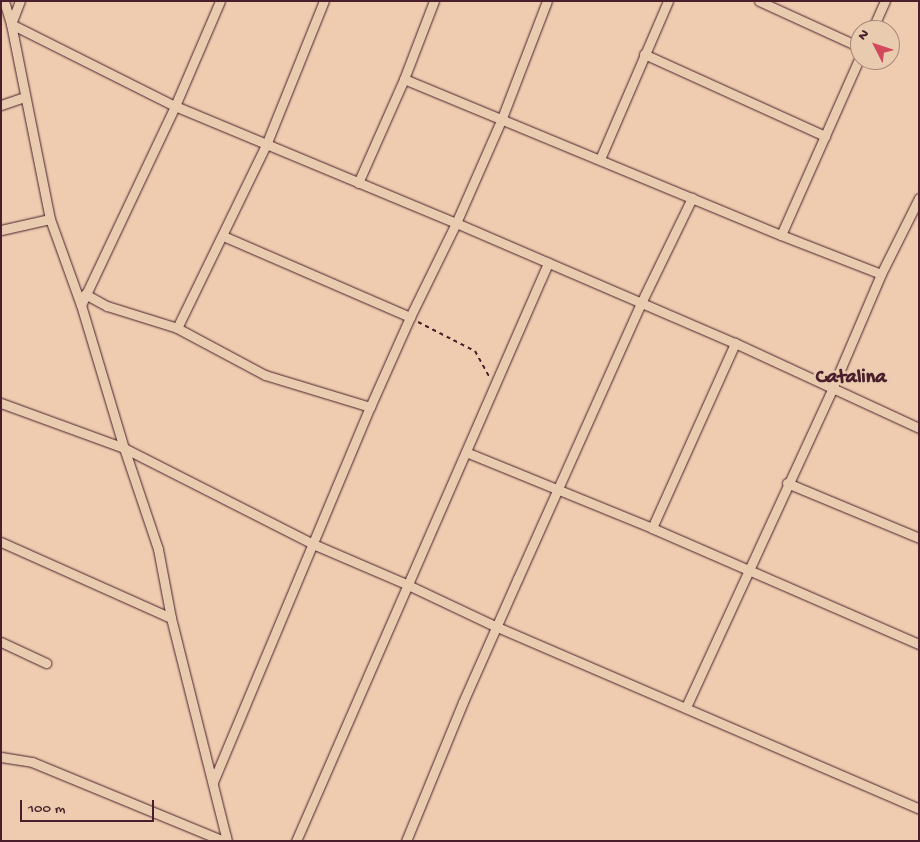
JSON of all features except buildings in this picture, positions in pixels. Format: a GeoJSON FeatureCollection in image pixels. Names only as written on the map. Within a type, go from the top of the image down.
{"type":"FeatureCollection","features":[{"type":"Feature","properties":{"kind":"street"},"geometry":{"type":"LineString","coordinates":[[4,1],[11,24],[50,219],[81,305],[124,448],[158,549],[171,618],[213,782],[226,841]]}},
{"type":"Feature","properties":{"kind":"street"},"geometry":{"type":"LineString","coordinates":[[11,24],[20,1]]}},
{"type":"Feature","properties":{"kind":"street"},"geometry":{"type":"LineString","coordinates":[[81,305],[175,106],[220,1]]}},
{"type":"Feature","properties":{"kind":"street"},"geometry":{"type":"LineString","coordinates":[[177,328],[266,145],[324,1]]}},
{"type":"Feature","properties":{"kind":"street"},"geometry":{"type":"LineString","coordinates":[[358,183],[404,79],[434,1]]}},
{"type":"Feature","properties":{"kind":"street"},"geometry":{"type":"LineString","coordinates":[[213,782],[370,407],[410,317],[456,223],[502,118],[547,1]]}},
{"type":"Feature","properties":{"kind":"street"},"geometry":{"type":"LineString","coordinates":[[600,159],[668,1]]}},
{"type":"Feature","properties":{"kind":"street"},"geometry":{"type":"LineString","coordinates":[[759,1],[850,42]]}},
{"type":"Feature","properties":{"kind":"street"},"geometry":{"type":"LineString","coordinates":[[876,20],[885,1]]}},
{"type":"Feature","properties":{"kind":"street"},"geometry":{"type":"LineString","coordinates":[[11,24],[175,106],[456,223],[735,343],[919,428]]}},
{"type":"Feature","properties":{"kind":"street"},"geometry":{"type":"LineString","coordinates":[[644,54],[825,136]]}},
{"type":"Feature","properties":{"kind":"street"},"geometry":{"type":"LineString","coordinates":[[782,235],[854,70]]}},
{"type":"Feature","properties":{"kind":"street"},"geometry":{"type":"LineString","coordinates":[[404,79],[782,235],[882,274]]}},
{"type":"Feature","properties":{"kind":"street"},"geometry":{"type":"LineString","coordinates":[[1,105],[24,96]]}},
{"type":"Feature","properties":{"kind":"street"},"geometry":{"type":"LineString","coordinates":[[406,841],[463,702],[641,303],[692,198]]}},
{"type":"Feature","properties":{"kind":"street"},"geometry":{"type":"LineString","coordinates":[[686,707],[747,569],[832,389],[882,274],[919,198]]}},
{"type":"Feature","properties":{"kind":"street"},"geometry":{"type":"LineString","coordinates":[[1,230],[50,219]]}},
{"type":"Feature","properties":{"kind":"street"},"geometry":{"type":"LineString","coordinates":[[223,236],[410,317]]}},
{"type":"Feature","properties":{"kind":"street"},"geometry":{"type":"LineString","coordinates":[[297,840],[548,263]]}},
{"type":"Feature","properties":{"kind":"street"},"geometry":{"type":"LineString","coordinates":[[85,294],[107,306],[177,328],[265,375],[370,407]]}},
{"type":"Feature","properties":{"kind":"street"},"geometry":{"type":"LineString","coordinates":[[652,528],[735,343]]}},
{"type":"Feature","properties":{"kind":"street"},"geometry":{"type":"LineString","coordinates":[[1,403],[124,448],[313,544],[408,585],[497,627],[919,809]]}},
{"type":"Feature","properties":{"kind":"street"},"geometry":{"type":"LineString","coordinates":[[466,452],[557,491],[652,528],[919,644]]}},
{"type":"Feature","properties":{"kind":"street"},"geometry":{"type":"LineString","coordinates":[[787,483],[919,538]]}},
{"type":"Feature","properties":{"kind":"street"},"geometry":{"type":"LineString","coordinates":[[1,542],[171,618]]}},
{"type":"Feature","properties":{"kind":"street"},"geometry":{"type":"LineString","coordinates":[[1,642],[46,663]]}},
{"type":"Feature","properties":{"kind":"street"},"geometry":{"type":"LineString","coordinates":[[1,757],[32,762],[226,841]]}},
{"type":"Feature","properties":{"kind":"path"},"geometry":{"type":"LineString","coordinates":[[410,317],[475,351],[494,388]]}},
{"type":"Feature","properties":{"kind":"district","name":"Catalina"},"geometry":{"type":"Point","coordinates":[851,378]}}]}
